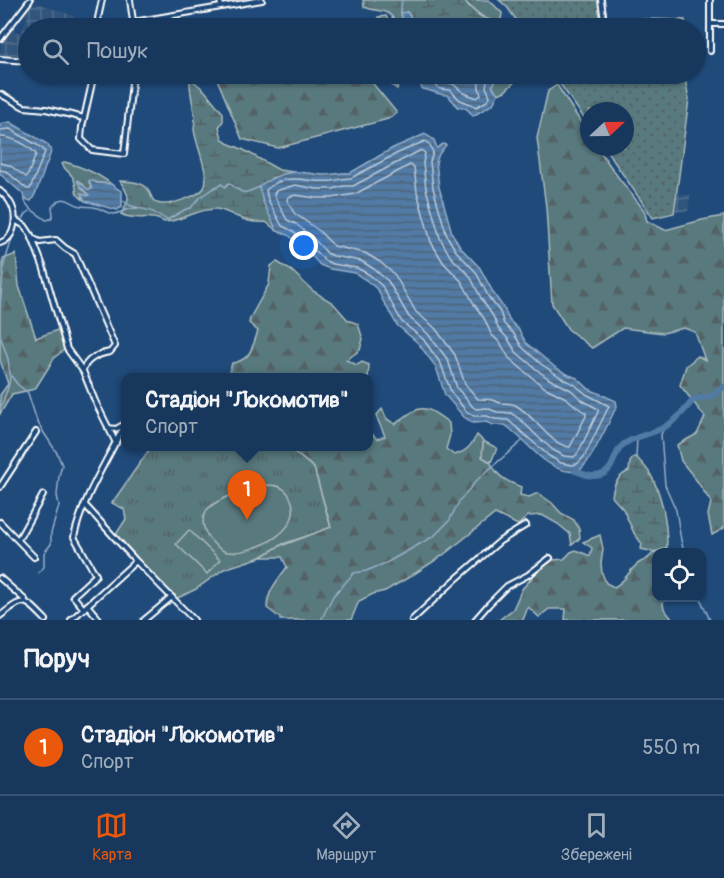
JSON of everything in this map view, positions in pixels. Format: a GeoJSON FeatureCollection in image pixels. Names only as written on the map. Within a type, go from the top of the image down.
{"type":"FeatureCollection","features":[{"type":"Feature","properties":{"kind":"street"},"geometry":{"type":"LineString","coordinates":[[0,39],[30,0]]}},
{"type":"Feature","properties":{"kind":"street"},"geometry":{"type":"LineString","coordinates":[[98,18],[102,0]]}},
{"type":"Feature","properties":{"kind":"street"},"geometry":{"type":"LineString","coordinates":[[130,0],[132,18]]}},
{"type":"Feature","properties":{"kind":"street"},"geometry":{"type":"LineString","coordinates":[[220,0],[221,8]]}},
{"type":"Feature","properties":{"kind":"street"},"geometry":{"type":"LineString","coordinates":[[158,18],[262,0]]}},
{"type":"Feature","properties":{"kind":"street"},"geometry":{"type":"LineString","coordinates":[[601,0],[603,14]]}},
{"type":"Feature","properties":{"kind":"street"},"geometry":{"type":"LineString","coordinates":[[710,0],[710,51]]}},
{"type":"Feature","properties":{"kind":"street"},"geometry":{"type":"LineString","coordinates":[[710,24],[724,24]]}},
{"type":"Feature","properties":{"kind":"street"},"geometry":{"type":"LineString","coordinates":[[0,59],[18,60]]}},
{"type":"Feature","properties":{"kind":"street"},"geometry":{"type":"LineString","coordinates":[[92,84],[81,139],[92,150],[124,154],[132,84]]}},
{"type":"Feature","properties":{"kind":"street"},"geometry":{"type":"LineString","coordinates":[[0,94],[24,107],[46,109],[84,118]]}},
{"type":"Feature","properties":{"kind":"street"},"geometry":{"type":"LineString","coordinates":[[0,191],[10,202],[15,220],[12,232],[6,241],[0,243]]}},
{"type":"Feature","properties":{"kind":"street"},"geometry":{"type":"LineString","coordinates":[[15,220],[25,226],[32,238],[43,266],[67,349],[82,371],[94,401],[116,443]]}},
{"type":"Feature","properties":{"kind":"street"},"geometry":{"type":"LineString","coordinates":[[32,238],[40,242],[56,240],[75,255],[115,346],[110,352],[90,359],[82,371]]}},
{"type":"Feature","properties":{"kind":"street"},"geometry":{"type":"LineString","coordinates":[[36,248],[40,242]]}},
{"type":"Feature","properties":{"kind":"street"},"geometry":{"type":"LineString","coordinates":[[108,428],[116,429],[121,426]]}},
{"type":"Feature","properties":{"kind":"street"},"geometry":{"type":"LineString","coordinates":[[0,488],[36,432]]}},
{"type":"Feature","properties":{"kind":"street"},"geometry":{"type":"LineString","coordinates":[[100,620],[73,596],[96,575],[74,537],[89,494],[121,434]]}},
{"type":"Feature","properties":{"kind":"street"},"geometry":{"type":"LineString","coordinates":[[18,540],[43,495]]}},
{"type":"Feature","properties":{"kind":"street"},"geometry":{"type":"LineString","coordinates":[[85,505],[194,620]]}},
{"type":"Feature","properties":{"kind":"street"},"geometry":{"type":"LineString","coordinates":[[0,522],[34,557]]}},
{"type":"Feature","properties":{"kind":"street"},"geometry":{"type":"LineString","coordinates":[[412,620],[500,541],[526,525]]}},
{"type":"Feature","properties":{"kind":"street"},"geometry":{"type":"LineString","coordinates":[[475,620],[507,586],[528,575],[550,558]]}},
{"type":"Feature","properties":{"kind":"street"},"geometry":{"type":"LineString","coordinates":[[71,620],[136,561]]}},
{"type":"Feature","properties":{"kind":"street"},"geometry":{"type":"LineString","coordinates":[[0,578],[46,620]]}},
{"type":"Feature","properties":{"kind":"street"},"geometry":{"type":"LineString","coordinates":[[147,619],[171,597]]}},
{"type":"Feature","properties":{"kind":"street"},"geometry":{"type":"LineString","coordinates":[[0,616],[20,602],[28,602]]}},
{"type":"Feature","properties":{"kind":"shaded area"},"geometry":{"type":"Polygon","coordinates":[[[32,3],[36,5],[37,3],[74,16],[74,18],[27,18],[23,14],[32,3]]]}},
{"type":"Feature","properties":{"kind":"shaded area"},"geometry":{"type":"Polygon","coordinates":[[[9,29],[18,32],[18,57],[0,54],[2,40],[9,29]]]}},
{"type":"Feature","properties":{"kind":"shaded area"},"geometry":{"type":"Polygon","coordinates":[[[671,193],[690,195],[688,212],[670,211],[671,193]]]}},
{"type":"Feature","properties":{"kind":"green space"},"geometry":{"type":"Polygon","coordinates":[[[363,0],[463,0],[483,18],[411,18],[407,12],[401,14],[402,18],[393,18],[388,13],[364,7],[363,0]]]}},
{"type":"Feature","properties":{"kind":"green space"},"geometry":{"type":"Polygon","coordinates":[[[463,0],[489,0],[502,13],[501,18],[485,18],[463,0]]]}},
{"type":"Feature","properties":{"kind":"green space"},"geometry":{"type":"Polygon","coordinates":[[[499,0],[600,0],[603,18],[515,18],[499,0]]]}},
{"type":"Feature","properties":{"kind":"green space"},"geometry":{"type":"Polygon","coordinates":[[[190,84],[197,84],[223,113],[223,121],[219,127],[222,138],[227,143],[279,170],[294,172],[271,178],[271,218],[277,231],[266,222],[248,221],[218,209],[202,211],[164,222],[160,219],[121,214],[128,197],[120,181],[141,184],[147,188],[153,200],[161,204],[184,199],[197,194],[204,188],[206,176],[195,135],[190,84]]]}},
{"type":"Feature","properties":{"kind":"green space"},"geometry":{"type":"Polygon","coordinates":[[[219,84],[373,84],[397,113],[388,119],[278,148],[242,139],[219,84]]]}},
{"type":"Feature","properties":{"kind":"green space"},"geometry":{"type":"Polygon","coordinates":[[[494,84],[512,84],[498,94],[492,86],[494,84]]]}},
{"type":"Feature","properties":{"kind":"green space"},"geometry":{"type":"Polygon","coordinates":[[[560,84],[686,84],[689,99],[674,213],[653,218],[610,156],[634,156],[634,102],[580,102],[580,112],[560,84]]]}},
{"type":"Feature","properties":{"kind":"green space"},"geometry":{"type":"Polygon","coordinates":[[[557,85],[580,121],[580,156],[603,156],[644,210],[647,221],[665,230],[724,216],[724,528],[712,535],[708,515],[711,502],[681,461],[677,445],[697,434],[705,417],[680,385],[686,366],[698,356],[705,360],[695,332],[684,328],[663,333],[623,328],[592,348],[568,329],[552,304],[546,207],[537,138],[548,91],[557,85]]]}},
{"type":"Feature","properties":{"kind":"green space"},"geometry":{"type":"Polygon","coordinates":[[[65,162],[90,171],[111,184],[89,182],[92,190],[89,190],[80,182],[80,186],[89,195],[82,197],[85,201],[77,193],[73,178],[62,164],[65,162]]]}},
{"type":"Feature","properties":{"kind":"green space"},"geometry":{"type":"Polygon","coordinates":[[[16,254],[19,286],[36,338],[60,329],[65,349],[55,357],[35,389],[12,394],[0,414],[0,395],[8,384],[0,360],[0,274],[3,259],[16,254]]]}},
{"type":"Feature","properties":{"kind":"green space"},"geometry":{"type":"Polygon","coordinates":[[[277,262],[292,271],[313,291],[333,303],[348,320],[358,324],[363,339],[360,350],[346,360],[357,365],[362,362],[369,365],[368,373],[229,373],[232,363],[247,356],[252,348],[258,331],[249,323],[250,318],[269,284],[271,266],[277,262]]]}},
{"type":"Feature","properties":{"kind":"green space"},"geometry":{"type":"Polygon","coordinates":[[[382,409],[387,419],[395,424],[417,410],[433,412],[449,423],[450,435],[446,449],[454,455],[468,448],[477,435],[483,441],[482,457],[498,474],[521,487],[520,495],[529,497],[538,493],[561,513],[574,520],[579,529],[580,538],[572,545],[570,534],[542,515],[528,516],[518,525],[495,514],[442,556],[411,576],[385,591],[359,601],[351,620],[280,620],[267,608],[267,602],[274,586],[287,567],[282,557],[261,557],[283,544],[331,527],[314,468],[293,451],[373,451],[373,435],[377,439],[385,436],[376,416],[382,409]]]}},
{"type":"Feature","properties":{"kind":"green space"},"geometry":{"type":"Polygon","coordinates":[[[483,441],[497,448],[491,462],[482,457],[483,441]]]}},
{"type":"Feature","properties":{"kind":"green space"},"geometry":{"type":"Polygon","coordinates":[[[148,451],[293,451],[314,468],[331,528],[283,544],[261,557],[224,569],[196,589],[175,598],[115,536],[126,519],[124,509],[112,503],[148,451]]]}},
{"type":"Feature","properties":{"kind":"green space"},"geometry":{"type":"Polygon","coordinates":[[[636,457],[654,480],[663,508],[667,547],[652,548],[652,551],[641,549],[642,544],[623,509],[612,497],[616,481],[629,471],[630,462],[636,457]]]}},
{"type":"Feature","properties":{"kind":"green space"},"geometry":{"type":"Polygon","coordinates":[[[267,485],[280,487],[290,497],[293,509],[291,520],[285,529],[275,538],[251,549],[228,552],[218,548],[204,529],[205,513],[224,499],[267,485]]]}},
{"type":"Feature","properties":{"kind":"green space"},"geometry":{"type":"Polygon","coordinates":[[[189,530],[220,560],[207,574],[176,544],[189,530]]]}},
{"type":"Feature","properties":{"kind":"green space"},"geometry":{"type":"Polygon","coordinates":[[[600,535],[603,549],[602,573],[606,583],[614,587],[652,554],[652,602],[663,602],[664,609],[673,620],[565,620],[566,609],[549,609],[539,617],[528,607],[523,620],[499,620],[513,609],[522,589],[540,569],[553,560],[564,559],[576,550],[590,556],[592,548],[583,542],[600,535]]]}},
{"type":"Feature","properties":{"kind":"water"},"geometry":{"type":"Polygon","coordinates":[[[407,12],[411,18],[402,18],[401,13],[407,12]]]}},
{"type":"Feature","properties":{"kind":"water"},"geometry":{"type":"Polygon","coordinates":[[[420,84],[494,84],[492,86],[498,94],[493,104],[473,116],[466,109],[457,107],[447,95],[422,89],[420,84]]]}},
{"type":"Feature","properties":{"kind":"water"},"geometry":{"type":"Polygon","coordinates":[[[10,122],[47,144],[51,150],[31,201],[24,198],[23,194],[0,174],[0,124],[10,122]]]}},
{"type":"Feature","properties":{"kind":"water"},"geometry":{"type":"Polygon","coordinates":[[[425,134],[434,140],[437,148],[443,144],[446,145],[436,162],[439,187],[452,233],[460,247],[480,268],[509,320],[519,330],[526,343],[556,368],[577,378],[589,389],[616,401],[617,406],[600,441],[589,460],[579,470],[565,471],[551,465],[505,425],[493,425],[486,422],[473,423],[464,417],[445,395],[436,367],[418,343],[397,325],[378,290],[355,273],[320,265],[304,247],[288,235],[277,231],[263,202],[259,187],[275,177],[294,172],[326,175],[350,173],[393,148],[425,134]]]}},
{"type":"Feature","properties":{"kind":"water"},"geometry":{"type":"Polygon","coordinates":[[[77,180],[89,190],[92,189],[89,181],[91,180],[111,184],[122,192],[122,207],[117,210],[85,201],[81,193],[89,195],[77,180]]]}},
{"type":"Feature","properties":{"kind":"waterway"},"geometry":{"type":"LineString","coordinates":[[401,13],[402,0]]}},
{"type":"Feature","properties":{"kind":"waterway"},"geometry":{"type":"LineString","coordinates":[[24,198],[30,208],[46,220],[51,219],[52,207],[56,202],[64,199],[77,205],[95,207],[113,214],[124,210],[142,209],[167,220],[191,208],[205,194],[222,184],[225,187],[229,183],[244,192],[259,187]]}},
{"type":"Feature","properties":{"kind":"waterway"},"geometry":{"type":"LineString","coordinates":[[122,200],[131,206],[141,208]]}},
{"type":"Feature","properties":{"kind":"waterway"},"geometry":{"type":"LineString","coordinates":[[23,219],[30,211]]}},
{"type":"Feature","properties":{"kind":"waterway"},"geometry":{"type":"LineString","coordinates":[[0,306],[4,264],[13,236]]}},
{"type":"Feature","properties":{"kind":"waterway"},"geometry":{"type":"LineString","coordinates":[[0,335],[10,374],[28,393],[37,421],[62,465],[57,495],[59,506],[51,533],[51,544],[44,553],[44,567],[38,573]]}},
{"type":"Feature","properties":{"kind":"waterway"},"geometry":{"type":"LineString","coordinates":[[0,409],[10,376]]}},
{"type":"Feature","properties":{"kind":"waterway"},"geometry":{"type":"LineString","coordinates":[[575,471],[592,476],[607,472],[620,447],[624,444],[663,428],[676,419],[694,399],[709,397],[724,387]]}},
{"type":"Feature","properties":{"kind":"waterway"},"geometry":{"type":"LineString","coordinates":[[664,427],[661,435],[665,485],[676,510],[683,548]]}},
{"type":"Feature","properties":{"kind":"waterway"},"geometry":{"type":"LineString","coordinates":[[636,457],[637,438]]}},
{"type":"Feature","properties":{"kind":"waterway"},"geometry":{"type":"LineString","coordinates":[[321,620],[333,596],[354,573],[386,563],[434,536],[449,521],[460,500],[478,479],[522,441]]}},
{"type":"Feature","properties":{"kind":"waterway"},"geometry":{"type":"LineString","coordinates":[[702,602],[710,620]]}},
{"type":"Feature","properties":{"kind":"place","name":"Стадіон \"Локомотив\""},"geometry":{"type":"Point","coordinates":[247,520]}}]}
